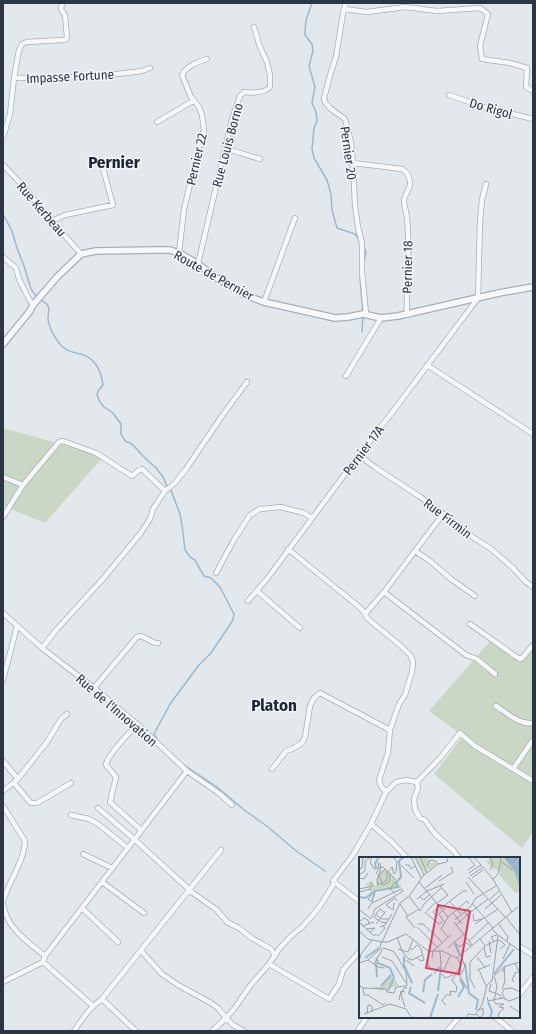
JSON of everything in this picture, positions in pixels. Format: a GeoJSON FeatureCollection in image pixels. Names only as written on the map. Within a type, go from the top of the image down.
{"type":"FeatureCollection","features":[{"type":"Feature","properties":{"kind":"street"},"geometry":{"type":"LineString","coordinates":[[3,137],[10,114],[19,50],[22,44],[27,42],[66,39],[65,15],[61,9],[62,3]]}},
{"type":"Feature","properties":{"kind":"street","name":"Pernier 20"},"geometry":{"type":"LineString","coordinates":[[346,3],[336,57],[324,98],[325,102],[331,109],[345,119],[351,142],[355,206],[362,243],[362,271],[366,314]]}},
{"type":"Feature","properties":{"kind":"street"},"geometry":{"type":"LineString","coordinates":[[344,9],[367,12],[405,7],[437,10],[480,8],[488,14],[480,46],[482,58],[527,68],[526,87],[533,91]]}},
{"type":"Feature","properties":{"kind":"street","name":"Rue Louis Borno"},"geometry":{"type":"LineString","coordinates":[[198,264],[232,119],[240,96],[244,92],[262,92],[270,87],[270,75],[267,62],[258,43],[254,27]]}},
{"type":"Feature","properties":{"kind":"street","name":"Pernier 22"},"geometry":{"type":"LineString","coordinates":[[179,253],[184,209],[204,130],[202,115],[199,107],[193,101],[183,77],[183,73],[190,66],[207,59]]}},
{"type":"Feature","properties":{"kind":"street","name":"Impasse Fortune"},"geometry":{"type":"LineString","coordinates":[[14,78],[92,77],[142,71],[150,68]]}},
{"type":"Feature","properties":{"kind":"street","name":"Do Rigol"},"geometry":{"type":"LineString","coordinates":[[449,95],[484,107],[533,119]]}},
{"type":"Feature","properties":{"kind":"street"},"geometry":{"type":"LineString","coordinates":[[157,122],[193,101]]}},
{"type":"Feature","properties":{"kind":"street"},"geometry":{"type":"LineString","coordinates":[[227,142],[229,148],[234,151],[260,159]]}},
{"type":"Feature","properties":{"kind":"street"},"geometry":{"type":"LineString","coordinates":[[52,221],[65,215],[114,205],[102,161]]}},
{"type":"Feature","properties":{"kind":"street","name":"Pernier 18"},"geometry":{"type":"LineString","coordinates":[[353,163],[394,168],[406,171],[408,174],[411,183],[404,200],[407,219],[407,315]]}},
{"type":"Feature","properties":{"kind":"street","name":"Rue Kerbeau"},"geometry":{"type":"LineString","coordinates":[[3,165],[81,254]]}},
{"type":"Feature","properties":{"kind":"street"},"geometry":{"type":"LineString","coordinates":[[478,298],[480,221],[482,200],[486,184]]}},
{"type":"Feature","properties":{"kind":"street"},"geometry":{"type":"LineString","coordinates":[[264,302],[295,218]]}},
{"type":"Feature","properties":{"kind":"street","name":"Route de Pernier"},"geometry":{"type":"LineString","coordinates":[[81,254],[96,251],[170,250],[179,253],[198,264],[215,277],[245,294],[264,302],[336,318],[363,314],[381,318],[407,315],[478,298],[533,288]]}},
{"type":"Feature","properties":{"kind":"street"},"geometry":{"type":"LineString","coordinates":[[3,344],[30,311],[33,304],[57,277],[81,254]]}},
{"type":"Feature","properties":{"kind":"street"},"geometry":{"type":"LineString","coordinates":[[3,257],[16,268],[19,279],[33,304]]}},
{"type":"Feature","properties":{"kind":"street","name":"Pernier 17A"},"geometry":{"type":"LineString","coordinates":[[248,601],[267,579],[288,549],[478,298]]}},
{"type":"Feature","properties":{"kind":"street"},"geometry":{"type":"LineString","coordinates":[[346,376],[381,318]]}},
{"type":"Feature","properties":{"kind":"street"},"geometry":{"type":"LineString","coordinates":[[427,365],[533,434]]}},
{"type":"Feature","properties":{"kind":"street"},"geometry":{"type":"LineString","coordinates":[[42,648],[135,540],[147,524],[153,509],[165,491],[186,469],[247,382]]}},
{"type":"Feature","properties":{"kind":"street"},"geometry":{"type":"LineString","coordinates":[[3,517],[23,485],[60,442],[63,441],[96,453],[131,476],[134,476],[139,470],[142,470],[165,491]]}},
{"type":"Feature","properties":{"kind":"street","name":"Rue Firmin"},"geometry":{"type":"LineString","coordinates":[[359,455],[419,496],[474,538],[490,548],[533,587]]}},
{"type":"Feature","properties":{"kind":"street"},"geometry":{"type":"LineString","coordinates":[[3,477],[23,485]]}},
{"type":"Feature","properties":{"kind":"street"},"geometry":{"type":"LineString","coordinates":[[216,573],[234,540],[250,516],[260,509],[281,507],[304,513],[312,518]]}},
{"type":"Feature","properties":{"kind":"street"},"geometry":{"type":"LineString","coordinates":[[365,614],[384,592],[443,514]]}},
{"type":"Feature","properties":{"kind":"street"},"geometry":{"type":"LineString","coordinates":[[288,549],[358,606],[368,619],[411,656],[413,662],[412,672],[405,695],[399,704],[390,730],[388,753],[379,780],[381,786],[386,792]]}},
{"type":"Feature","properties":{"kind":"street"},"geometry":{"type":"LineString","coordinates":[[415,551],[475,596]]}},
{"type":"Feature","properties":{"kind":"street"},"geometry":{"type":"LineString","coordinates":[[257,591],[300,628]]}},
{"type":"Feature","properties":{"kind":"street"},"geometry":{"type":"LineString","coordinates":[[384,592],[466,655],[477,659],[495,674]]}},
{"type":"Feature","properties":{"kind":"street","name":"Rue de l'Innovation"},"geometry":{"type":"LineString","coordinates":[[3,613],[42,648],[94,688],[137,724],[187,771],[220,794],[232,805]]}},
{"type":"Feature","properties":{"kind":"street"},"geometry":{"type":"LineString","coordinates":[[470,624],[521,659],[533,645]]}},
{"type":"Feature","properties":{"kind":"street"},"geometry":{"type":"LineString","coordinates":[[3,680],[17,626]]}},
{"type":"Feature","properties":{"kind":"street"},"geometry":{"type":"LineString","coordinates":[[94,688],[137,637],[141,636],[158,643]]}},
{"type":"Feature","properties":{"kind":"street"},"geometry":{"type":"LineString","coordinates":[[272,769],[286,751],[302,743],[305,737],[310,706],[314,698],[320,692],[390,730]]}},
{"type":"Feature","properties":{"kind":"street"},"geometry":{"type":"LineString","coordinates":[[496,706],[521,722],[528,724],[533,723]]}},
{"type":"Feature","properties":{"kind":"street"},"geometry":{"type":"LineString","coordinates":[[3,791],[16,781],[47,742],[61,719],[67,714]]}},
{"type":"Feature","properties":{"kind":"street"},"geometry":{"type":"LineString","coordinates":[[137,724],[113,752],[106,765],[116,776],[110,802],[142,830]]}},
{"type":"Feature","properties":{"kind":"street"},"geometry":{"type":"LineString","coordinates":[[417,782],[440,758],[460,733],[475,746],[533,781]]}},
{"type":"Feature","properties":{"kind":"street"},"geometry":{"type":"LineString","coordinates":[[513,769],[533,740]]}},
{"type":"Feature","properties":{"kind":"street"},"geometry":{"type":"LineString","coordinates":[[3,761],[29,801],[34,803],[37,803],[72,783]]}},
{"type":"Feature","properties":{"kind":"street"},"geometry":{"type":"LineString","coordinates":[[3,982],[43,962],[45,956],[187,771]]}},
{"type":"Feature","properties":{"kind":"street"},"geometry":{"type":"LineString","coordinates":[[212,1031],[234,1009],[279,949],[302,927],[330,892],[334,882],[353,855],[371,824],[386,792],[396,782],[406,780],[417,782]]}},
{"type":"Feature","properties":{"kind":"street"},"geometry":{"type":"LineString","coordinates":[[417,782],[418,788],[414,799],[415,810],[420,818],[425,820],[435,834],[459,857]]}},
{"type":"Feature","properties":{"kind":"street"},"geometry":{"type":"LineString","coordinates":[[3,806],[25,841],[22,856],[16,872],[5,893],[3,903],[4,911],[8,921],[16,931],[45,956]]}},
{"type":"Feature","properties":{"kind":"street"},"geometry":{"type":"LineString","coordinates":[[98,808],[189,889],[217,910],[227,922],[271,949],[275,956]]}},
{"type":"Feature","properties":{"kind":"street"},"geometry":{"type":"LineString","coordinates":[[71,815],[89,819],[98,824],[128,848]]}},
{"type":"Feature","properties":{"kind":"street"},"geometry":{"type":"LineString","coordinates":[[371,824],[392,842],[406,857]]}},
{"type":"Feature","properties":{"kind":"street"},"geometry":{"type":"LineString","coordinates":[[74,1031],[87,1012],[92,1006],[102,999],[221,850]]}},
{"type":"Feature","properties":{"kind":"street"},"geometry":{"type":"LineString","coordinates":[[84,854],[112,868]]}},
{"type":"Feature","properties":{"kind":"street"},"geometry":{"type":"LineString","coordinates":[[102,882],[144,914]]}},
{"type":"Feature","properties":{"kind":"street"},"geometry":{"type":"LineString","coordinates":[[334,882],[359,901]]}},
{"type":"Feature","properties":{"kind":"street"},"geometry":{"type":"LineString","coordinates":[[82,908],[118,942]]}},
{"type":"Feature","properties":{"kind":"street"},"geometry":{"type":"LineString","coordinates":[[520,947],[533,955]]}},
{"type":"Feature","properties":{"kind":"street"},"geometry":{"type":"LineString","coordinates":[[141,951],[162,974],[218,1008],[233,1025],[244,1031]]}},
{"type":"Feature","properties":{"kind":"street"},"geometry":{"type":"LineString","coordinates":[[269,964],[329,999],[339,984],[343,970],[359,953]]}},
{"type":"Feature","properties":{"kind":"street"},"geometry":{"type":"LineString","coordinates":[[43,962],[92,1006]]}},
{"type":"Feature","properties":{"kind":"street"},"geometry":{"type":"LineString","coordinates":[[520,994],[533,977]]}},
{"type":"Feature","properties":{"kind":"street"},"geometry":{"type":"LineString","coordinates":[[102,999],[136,1031]]}},
{"type":"Feature","properties":{"kind":"street"},"geometry":{"type":"LineString","coordinates":[[358,1030],[366,1018]]}},
{"type":"Feature","properties":{"kind":"street"},"geometry":{"type":"LineString","coordinates":[[447,1031],[457,1018]]}},
{"type":"Feature","properties":{"kind":"street"},"geometry":{"type":"LineString","coordinates":[[498,1018],[511,1031]]}},
{"type":"Feature","properties":{"kind":"green space"},"geometry":{"type":"Polygon","coordinates":[[[3,428],[104,456],[45,523],[3,506],[3,428]]]}},
{"type":"Feature","properties":{"kind":"green space"},"geometry":{"type":"Polygon","coordinates":[[[493,638],[522,662],[533,645],[533,832],[522,848],[434,774],[463,736],[429,711],[493,638]]]}},
{"type":"Feature","properties":{"kind":"waterway"},"geometry":{"type":"LineString","coordinates":[[312,3],[306,20],[305,32],[305,35],[312,44],[313,51],[309,66],[315,87],[312,103],[316,112],[317,121],[314,128],[312,148],[314,158],[327,180],[331,194],[332,210],[337,228],[355,234],[359,239]]}},
{"type":"Feature","properties":{"kind":"waterway"},"geometry":{"type":"LineString","coordinates":[[3,214],[12,231],[31,289],[36,296]]}},
{"type":"Feature","properties":{"kind":"waterway"},"geometry":{"type":"LineString","coordinates":[[364,246],[366,253],[364,261]]}},
{"type":"Feature","properties":{"kind":"waterway"},"geometry":{"type":"LineString","coordinates":[[361,275],[363,313]]}},
{"type":"Feature","properties":{"kind":"waterway"},"geometry":{"type":"LineString","coordinates":[[41,300],[49,307],[48,318],[51,330],[61,346],[90,358],[99,370],[103,385],[98,391],[97,395],[104,407],[113,413],[121,424],[121,434],[125,441],[132,444],[156,468],[163,477],[167,486]]}},
{"type":"Feature","properties":{"kind":"waterway"},"geometry":{"type":"LineString","coordinates":[[362,332],[363,316]]}},
{"type":"Feature","properties":{"kind":"waterway"},"geometry":{"type":"LineString","coordinates":[[158,741],[154,734],[170,704],[199,665],[211,653],[233,620],[234,614],[220,587],[211,578],[204,576],[195,560],[190,557],[185,550],[180,514],[170,488]]}},
{"type":"Feature","properties":{"kind":"waterway"},"geometry":{"type":"LineString","coordinates":[[181,763],[217,787],[295,850],[325,871]]}},
{"type":"Feature","properties":{"kind":"district","name":"Pernier"},"geometry":{"type":"Point","coordinates":[114,162]}},
{"type":"Feature","properties":{"kind":"district","name":"Platon"},"geometry":{"type":"Point","coordinates":[274,705]}}]}
